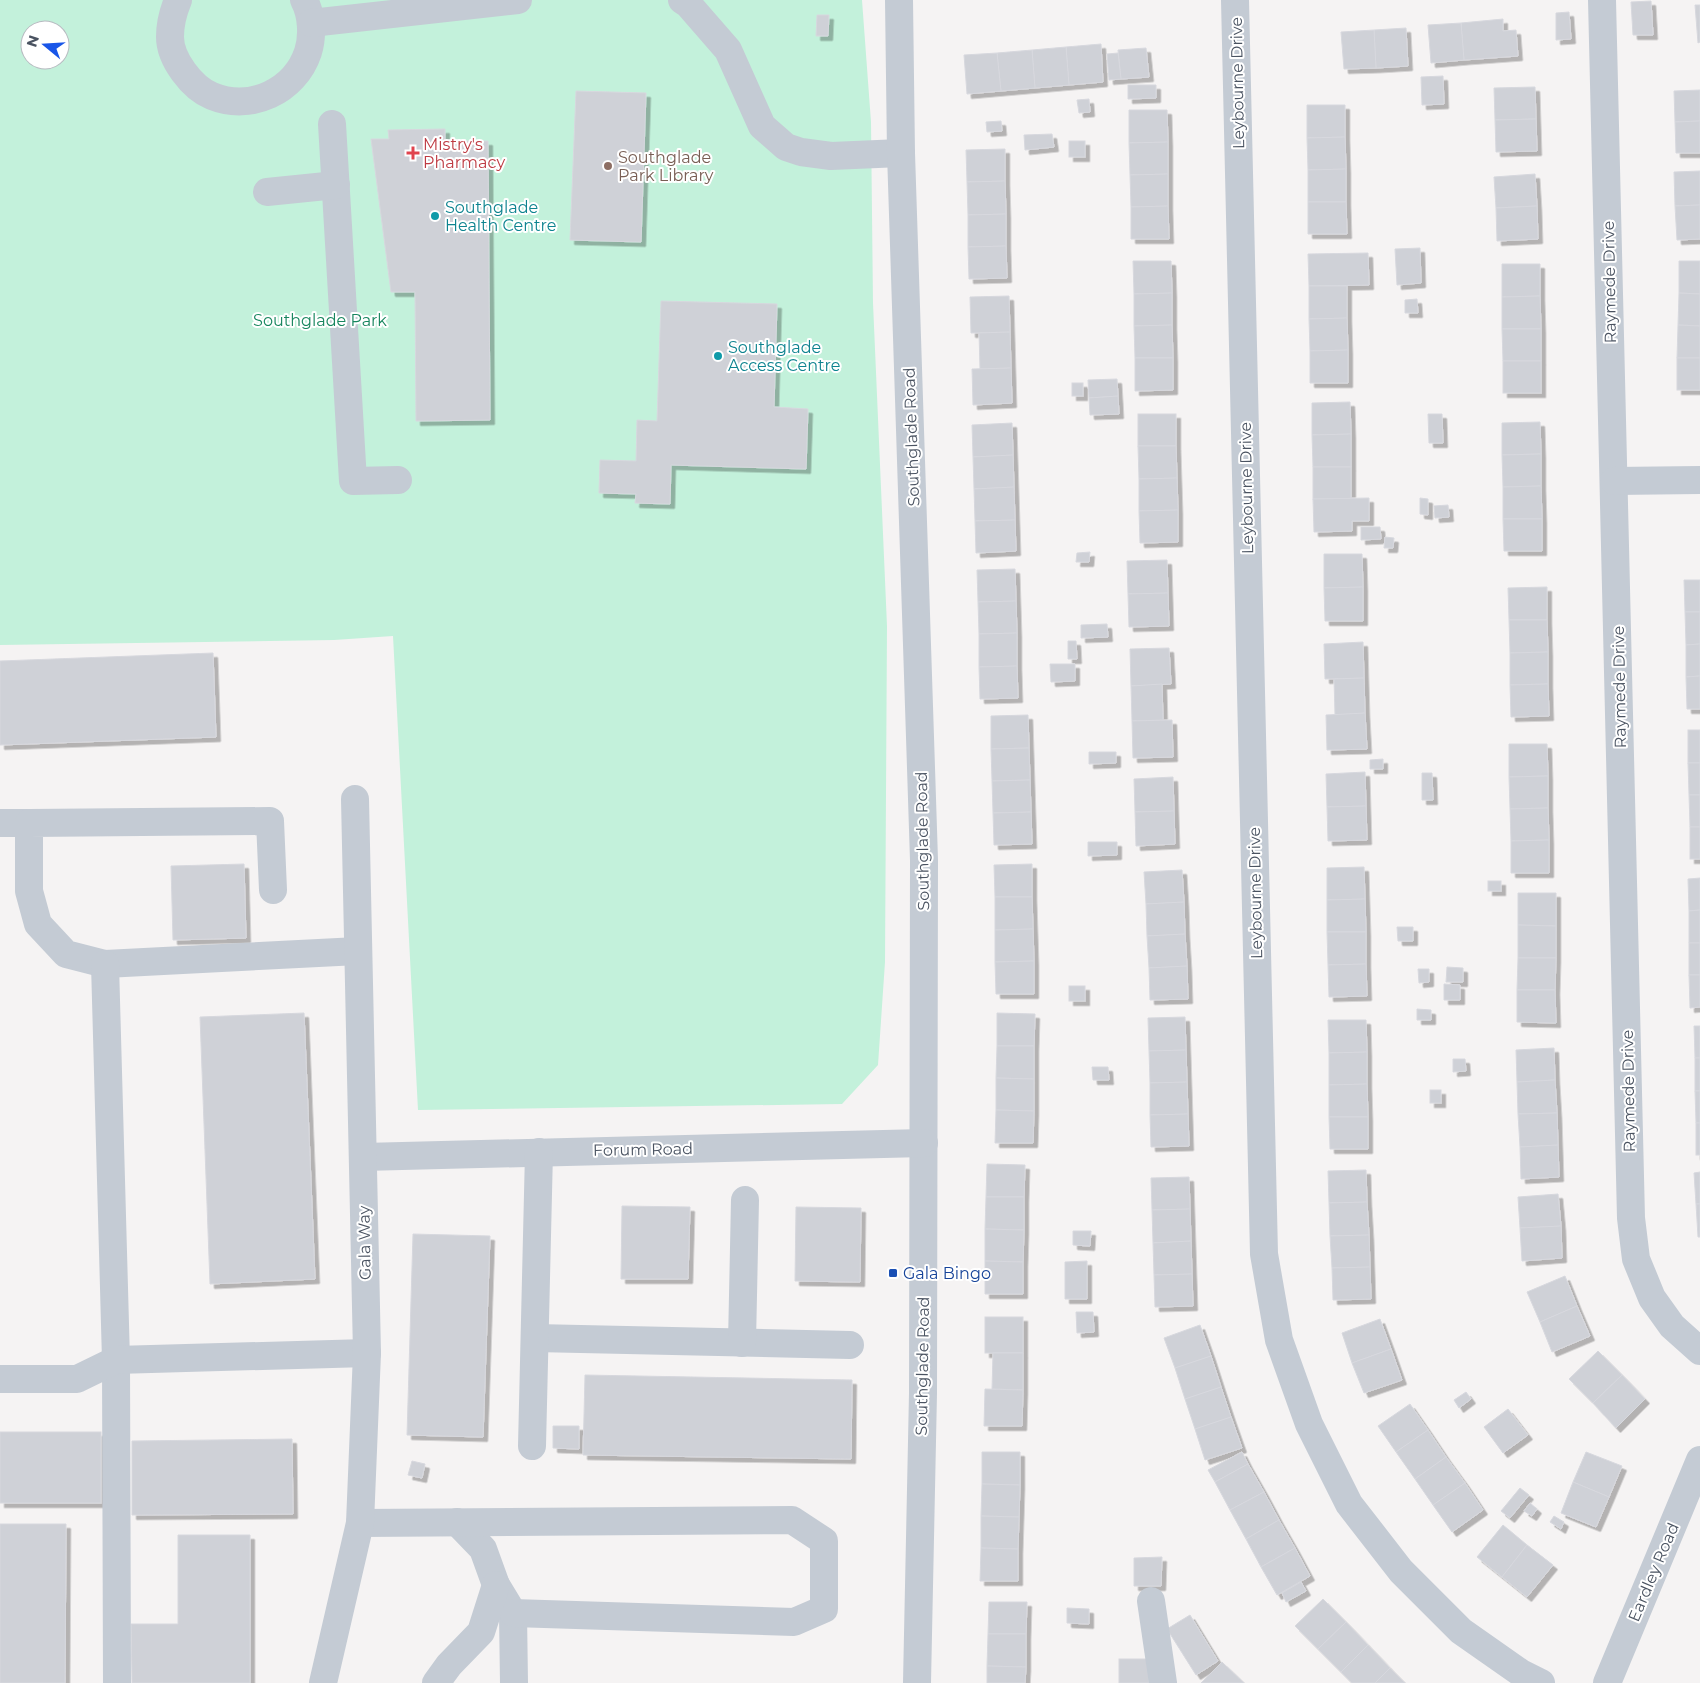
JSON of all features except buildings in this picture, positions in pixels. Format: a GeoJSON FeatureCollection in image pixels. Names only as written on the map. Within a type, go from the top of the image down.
{"type":"FeatureCollection","features":[{"type":"Feature","properties":{"kind":"street"},"geometry":{"type":"LineString","coordinates":[[178,0],[172,13],[170,38],[177,63],[192,83],[211,96],[234,102],[258,100],[277,92],[292,79],[304,63],[310,44],[307,12],[518,0]]}},
{"type":"Feature","properties":{"kind":"street"},"geometry":{"type":"LineString","coordinates":[[682,0],[728,50],[762,126],[786,147],[801,152],[831,156],[901,153]]}},
{"type":"Feature","properties":{"kind":"street"},"geometry":{"type":"LineString","coordinates":[[702,0],[711,30]]}},
{"type":"Feature","properties":{"kind":"street","name":"Southglade Road"},"geometry":{"type":"LineString","coordinates":[[899,0],[901,153],[924,860],[922,1393],[917,1683]]}},
{"type":"Feature","properties":{"kind":"street","name":"Leybourne Drive"},"geometry":{"type":"LineString","coordinates":[[1235,0],[1264,1254],[1278,1340],[1309,1424],[1349,1504],[1401,1571],[1461,1631],[1521,1673],[1541,1683]]}},
{"type":"Feature","properties":{"kind":"street","name":"Raymede Drive"},"geometry":{"type":"LineString","coordinates":[[1602,0],[1631,1218],[1636,1259],[1652,1298],[1672,1326],[1700,1351]]}},
{"type":"Feature","properties":{"kind":"street"},"geometry":{"type":"LineString","coordinates":[[332,124],[353,480],[398,480]]}},
{"type":"Feature","properties":{"kind":"street"},"geometry":{"type":"LineString","coordinates":[[267,192],[336,185]]}},
{"type":"Feature","properties":{"kind":"street"},"geometry":{"type":"LineString","coordinates":[[1614,481],[1700,480]]}},
{"type":"Feature","properties":{"kind":"street","name":"Gala Way"},"geometry":{"type":"LineString","coordinates":[[323,1683],[360,1523],[367,1353],[355,799]]}},
{"type":"Feature","properties":{"kind":"street"},"geometry":{"type":"LineString","coordinates":[[0,823],[270,821],[273,890]]}},
{"type":"Feature","properties":{"kind":"street"},"geometry":{"type":"LineString","coordinates":[[29,823],[29,891],[38,924],[66,954],[105,964],[358,951]]}},
{"type":"Feature","properties":{"kind":"street"},"geometry":{"type":"LineString","coordinates":[[105,964],[116,1360],[117,1683]]}},
{"type":"Feature","properties":{"kind":"street","name":"Forum Road"},"geometry":{"type":"LineString","coordinates":[[363,1156],[924,1143]]}},
{"type":"Feature","properties":{"kind":"street"},"geometry":{"type":"LineString","coordinates":[[532,1446],[539,1152]]}},
{"type":"Feature","properties":{"kind":"street"},"geometry":{"type":"LineString","coordinates":[[742,1343],[745,1200]]}},
{"type":"Feature","properties":{"kind":"street"},"geometry":{"type":"LineString","coordinates":[[535,1338],[850,1345]]}},
{"type":"Feature","properties":{"kind":"street"},"geometry":{"type":"LineString","coordinates":[[0,1379],[77,1379],[116,1360],[367,1353]]}},
{"type":"Feature","properties":{"kind":"street","name":"Eardley Road"},"geometry":{"type":"LineString","coordinates":[[1607,1683],[1700,1460]]}},
{"type":"Feature","properties":{"kind":"street"},"geometry":{"type":"LineString","coordinates":[[360,1523],[792,1520],[824,1541],[824,1609],[794,1622],[513,1613]]}},
{"type":"Feature","properties":{"kind":"street"},"geometry":{"type":"LineString","coordinates":[[457,1522],[483,1549],[496,1585],[513,1613],[514,1683]]}},
{"type":"Feature","properties":{"kind":"street"},"geometry":{"type":"LineString","coordinates":[[436,1683],[449,1665],[481,1632],[496,1585]]}},
{"type":"Feature","properties":{"kind":"street"},"geometry":{"type":"LineString","coordinates":[[1151,1601],[1163,1683]]}},
{"type":"Feature","properties":{"kind":"green space","name":"Southglade Park"},"geometry":{"type":"Polygon","coordinates":[[[0,0],[862,0],[871,122],[873,303],[887,626],[885,962],[878,1065],[842,1104],[418,1110],[393,636],[334,640],[0,645],[0,0]]]}},
{"type":"Feature","properties":{"kind":"place","name":"Mistry's Pharmacy"},"geometry":{"type":"Point","coordinates":[413,153]}},
{"type":"Feature","properties":{"kind":"place","name":"Southglade Park Library"},"geometry":{"type":"Point","coordinates":[608,166]}},
{"type":"Feature","properties":{"kind":"place","name":"Southglade Health Centre"},"geometry":{"type":"Point","coordinates":[435,216]}},
{"type":"Feature","properties":{"kind":"place","name":"Southglade Access Centre"},"geometry":{"type":"Point","coordinates":[718,356]}},
{"type":"Feature","properties":{"kind":"place","name":"Gala Bingo"},"geometry":{"type":"Point","coordinates":[893,1273]}}]}
